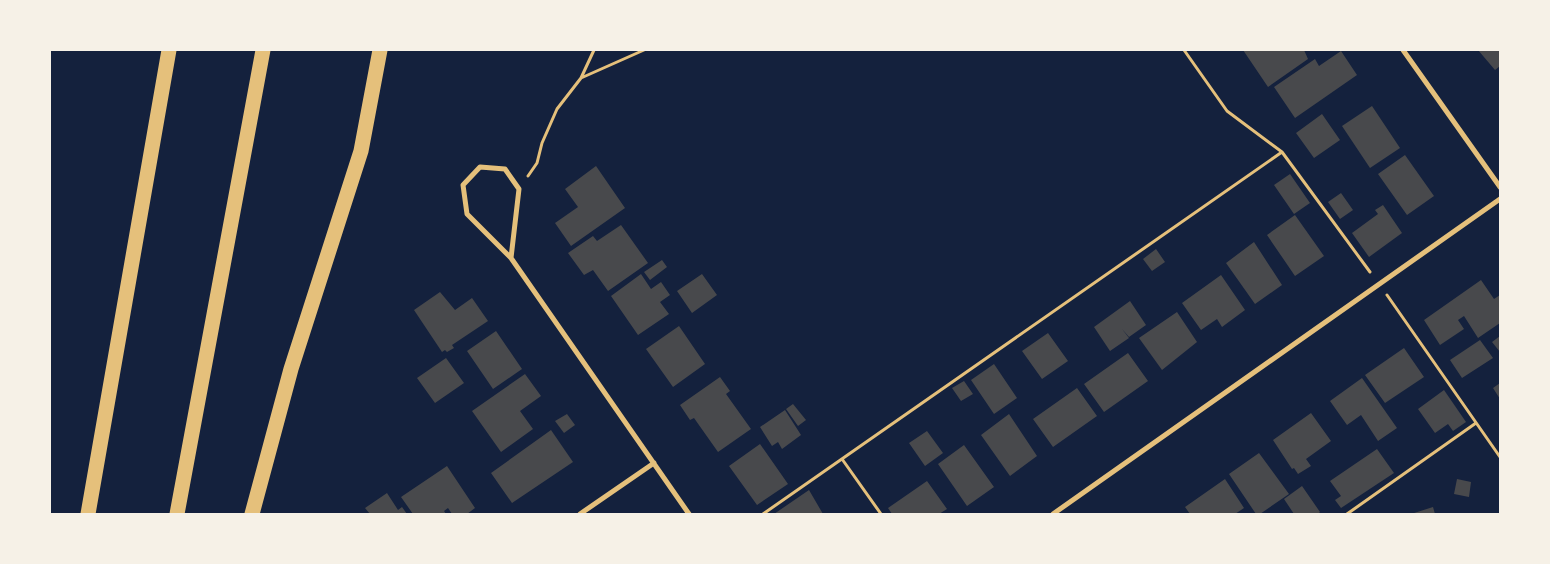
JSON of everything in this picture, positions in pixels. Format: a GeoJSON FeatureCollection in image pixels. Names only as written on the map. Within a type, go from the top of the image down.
{"type":"FeatureCollection","features":[{"type":"Feature","properties":{"kind":"highway"},"geometry":{"type":"LineString","coordinates":[[88,514],[168,50]]}},
{"type":"Feature","properties":{"kind":"highway"},"geometry":{"type":"LineString","coordinates":[[176,514],[263,50]]}},
{"type":"Feature","properties":{"kind":"highway"},"geometry":{"type":"LineString","coordinates":[[252,514],[292,369],[361,151],[380,50]]}},
{"type":"Feature","properties":{"kind":"street"},"geometry":{"type":"LineString","coordinates":[[1403,50],[1500,187]]}},
{"type":"Feature","properties":{"kind":"street"},"geometry":{"type":"LineString","coordinates":[[512,258],[519,189],[505,169],[480,167],[463,185],[468,214],[512,258],[689,514]]}},
{"type":"Feature","properties":{"kind":"street"},"geometry":{"type":"LineString","coordinates":[[1053,514],[1500,199]]}},
{"type":"Feature","properties":{"kind":"street"},"geometry":{"type":"LineString","coordinates":[[580,514],[654,463]]}},
{"type":"Feature","properties":{"kind":"path"},"geometry":{"type":"LineString","coordinates":[[588,60],[589,50]]}},
{"type":"Feature","properties":{"kind":"path"},"geometry":{"type":"LineString","coordinates":[[519,189],[537,163],[542,143],[557,109],[581,78],[594,50]]}},
{"type":"Feature","properties":{"kind":"path"},"geometry":{"type":"LineString","coordinates":[[581,78],[644,50]]}},
{"type":"Feature","properties":{"kind":"path"},"geometry":{"type":"LineString","coordinates":[[1184,50],[1227,111],[1282,152],[1379,284],[1500,457]]}},
{"type":"Feature","properties":{"kind":"path"},"geometry":{"type":"LineString","coordinates":[[763,514],[1282,152]]}},
{"type":"Feature","properties":{"kind":"path"},"geometry":{"type":"LineString","coordinates":[[1347,514],[1476,423]]}},
{"type":"Feature","properties":{"kind":"path"},"geometry":{"type":"LineString","coordinates":[[842,459],[881,514]]}},
{"type":"Feature","properties":{"kind":"building"},"geometry":{"type":"Polygon","coordinates":[[[1243,50],[1304,50],[1308,59],[1268,87],[1243,50]]]}},
{"type":"Feature","properties":{"kind":"building"},"geometry":{"type":"Polygon","coordinates":[[[1478,50],[1500,50],[1500,66],[1495,70],[1478,50]]]}},
{"type":"Feature","properties":{"kind":"building"},"geometry":{"type":"Polygon","coordinates":[[[1341,51],[1357,75],[1295,118],[1274,87],[1315,59],[1319,66],[1341,51]]]}},
{"type":"Feature","properties":{"kind":"building"},"geometry":{"type":"Polygon","coordinates":[[[1372,106],[1400,148],[1370,168],[1342,126],[1372,106]]]}},
{"type":"Feature","properties":{"kind":"building"},"geometry":{"type":"Polygon","coordinates":[[[1322,114],[1340,140],[1314,158],[1296,133],[1322,114]]]}},
{"type":"Feature","properties":{"kind":"building"},"geometry":{"type":"Polygon","coordinates":[[[1405,155],[1434,196],[1407,215],[1378,174],[1405,155]]]}},
{"type":"Feature","properties":{"kind":"building"},"geometry":{"type":"Polygon","coordinates":[[[596,166],[625,208],[571,246],[555,223],[578,207],[565,189],[596,166]]]}},
{"type":"Feature","properties":{"kind":"building"},"geometry":{"type":"Polygon","coordinates":[[[1290,174],[1310,203],[1294,214],[1274,185],[1290,174]]]}},
{"type":"Feature","properties":{"kind":"building"},"geometry":{"type":"Polygon","coordinates":[[[1341,193],[1353,210],[1340,219],[1328,202],[1341,193]]]}},
{"type":"Feature","properties":{"kind":"building"},"geometry":{"type":"Polygon","coordinates":[[[1383,205],[1402,233],[1369,257],[1352,233],[1378,214],[1375,210],[1383,205]]]}},
{"type":"Feature","properties":{"kind":"building"},"geometry":{"type":"Polygon","coordinates":[[[1295,215],[1324,256],[1295,276],[1267,235],[1295,215]]]}},
{"type":"Feature","properties":{"kind":"building"},"geometry":{"type":"Polygon","coordinates":[[[621,225],[648,263],[608,291],[593,270],[584,275],[568,253],[593,236],[597,241],[621,225]]]}},
{"type":"Feature","properties":{"kind":"building"},"geometry":{"type":"Polygon","coordinates":[[[1254,242],[1282,285],[1255,304],[1226,263],[1254,242]]]}},
{"type":"Feature","properties":{"kind":"building"},"geometry":{"type":"Polygon","coordinates":[[[1156,249],[1165,262],[1152,271],[1143,259],[1156,249]]]}},
{"type":"Feature","properties":{"kind":"building"},"geometry":{"type":"Polygon","coordinates":[[[662,260],[667,267],[650,280],[644,272],[662,260]]]}},
{"type":"Feature","properties":{"kind":"building"},"geometry":{"type":"Polygon","coordinates":[[[641,274],[651,289],[661,282],[670,295],[660,302],[669,314],[638,335],[611,296],[641,274]]]}},
{"type":"Feature","properties":{"kind":"building"},"geometry":{"type":"Polygon","coordinates":[[[702,274],[717,295],[692,313],[677,291],[702,274]]]}},
{"type":"Feature","properties":{"kind":"building"},"geometry":{"type":"Polygon","coordinates":[[[1221,275],[1245,310],[1222,327],[1217,319],[1201,330],[1182,303],[1221,275]]]}},
{"type":"Feature","properties":{"kind":"building"},"geometry":{"type":"Polygon","coordinates":[[[1481,280],[1494,299],[1500,295],[1500,323],[1478,338],[1464,316],[1458,320],[1464,329],[1440,345],[1424,320],[1481,280]]]}},
{"type":"Feature","properties":{"kind":"building"},"geometry":{"type":"Polygon","coordinates":[[[440,292],[455,310],[472,298],[488,321],[452,345],[454,348],[447,352],[445,350],[442,352],[414,310],[440,292]]]}},
{"type":"Feature","properties":{"kind":"building"},"geometry":{"type":"Polygon","coordinates":[[[1130,301],[1146,325],[1129,337],[1122,329],[1129,338],[1110,351],[1094,327],[1130,301]]]}},
{"type":"Feature","properties":{"kind":"building"},"geometry":{"type":"Polygon","coordinates":[[[1177,312],[1197,342],[1162,370],[1139,338],[1177,312]]]}},
{"type":"Feature","properties":{"kind":"building"},"geometry":{"type":"Polygon","coordinates":[[[679,326],[705,364],[673,387],[646,349],[679,326]]]}},
{"type":"Feature","properties":{"kind":"building"},"geometry":{"type":"Polygon","coordinates":[[[496,331],[522,369],[493,389],[467,351],[496,331]]]}},
{"type":"Feature","properties":{"kind":"building"},"geometry":{"type":"Polygon","coordinates":[[[1048,333],[1068,361],[1042,379],[1022,351],[1048,333]]]}},
{"type":"Feature","properties":{"kind":"building"},"geometry":{"type":"Polygon","coordinates":[[[1500,336],[1500,352],[1492,342],[1500,336]]]}},
{"type":"Feature","properties":{"kind":"building"},"geometry":{"type":"Polygon","coordinates":[[[1480,340],[1493,358],[1462,378],[1450,360],[1480,340]]]}},
{"type":"Feature","properties":{"kind":"building"},"geometry":{"type":"Polygon","coordinates":[[[1404,348],[1424,377],[1385,403],[1365,375],[1404,348]]]}},
{"type":"Feature","properties":{"kind":"building"},"geometry":{"type":"Polygon","coordinates":[[[1128,353],[1148,381],[1104,412],[1084,384],[1128,353]]]}},
{"type":"Feature","properties":{"kind":"building"},"geometry":{"type":"Polygon","coordinates":[[[446,358],[464,383],[435,403],[417,378],[446,358]]]}},
{"type":"Feature","properties":{"kind":"building"},"geometry":{"type":"Polygon","coordinates":[[[994,364],[1017,398],[994,414],[971,380],[994,364]]]}},
{"type":"Feature","properties":{"kind":"building"},"geometry":{"type":"Polygon","coordinates":[[[525,374],[541,396],[520,411],[533,429],[501,452],[472,411],[525,374]]]}},
{"type":"Feature","properties":{"kind":"building"},"geometry":{"type":"Polygon","coordinates":[[[720,377],[730,391],[726,394],[751,429],[718,452],[694,418],[690,420],[680,405],[720,377]]]}},
{"type":"Feature","properties":{"kind":"building"},"geometry":{"type":"Polygon","coordinates":[[[1362,378],[1397,428],[1378,441],[1361,415],[1347,425],[1330,401],[1362,378]]]}},
{"type":"Feature","properties":{"kind":"building"},"geometry":{"type":"Polygon","coordinates":[[[964,381],[973,394],[961,401],[952,388],[964,381]]]}},
{"type":"Feature","properties":{"kind":"building"},"geometry":{"type":"Polygon","coordinates":[[[1500,383],[1500,399],[1493,388],[1500,383]]]}},
{"type":"Feature","properties":{"kind":"building"},"geometry":{"type":"Polygon","coordinates":[[[1077,388],[1097,416],[1053,447],[1033,419],[1077,388]]]}},
{"type":"Feature","properties":{"kind":"building"},"geometry":{"type":"Polygon","coordinates":[[[1444,390],[1466,422],[1453,431],[1448,424],[1435,433],[1418,409],[1444,390]]]}},
{"type":"Feature","properties":{"kind":"building"},"geometry":{"type":"Polygon","coordinates":[[[793,404],[806,420],[798,426],[786,409],[793,404]]]}},
{"type":"Feature","properties":{"kind":"building"},"geometry":{"type":"Polygon","coordinates":[[[785,410],[801,435],[782,449],[778,442],[772,446],[760,427],[785,410]]]}},
{"type":"Feature","properties":{"kind":"building"},"geometry":{"type":"Polygon","coordinates":[[[1311,413],[1331,441],[1306,459],[1311,466],[1298,474],[1294,468],[1292,469],[1273,440],[1311,413]]]}},
{"type":"Feature","properties":{"kind":"building"},"geometry":{"type":"Polygon","coordinates":[[[567,414],[575,425],[564,433],[555,421],[567,414]]]}},
{"type":"Feature","properties":{"kind":"building"},"geometry":{"type":"Polygon","coordinates":[[[1009,414],[1037,456],[1010,476],[981,435],[1009,414]]]}},
{"type":"Feature","properties":{"kind":"building"},"geometry":{"type":"Polygon","coordinates":[[[551,430],[573,462],[512,503],[491,473],[551,430]]]}},
{"type":"Feature","properties":{"kind":"building"},"geometry":{"type":"Polygon","coordinates":[[[927,431],[943,453],[925,466],[909,443],[927,431]]]}},
{"type":"Feature","properties":{"kind":"building"},"geometry":{"type":"Polygon","coordinates":[[[760,444],[788,484],[757,505],[729,466],[760,444]]]}},
{"type":"Feature","properties":{"kind":"building"},"geometry":{"type":"Polygon","coordinates":[[[964,445],[994,487],[967,506],[938,464],[964,445]]]}},
{"type":"Feature","properties":{"kind":"building"},"geometry":{"type":"Polygon","coordinates":[[[1377,449],[1394,473],[1341,508],[1335,500],[1341,496],[1330,481],[1377,449]]]}},
{"type":"Feature","properties":{"kind":"building"},"geometry":{"type":"Polygon","coordinates":[[[1259,453],[1289,494],[1260,514],[1256,514],[1229,474],[1259,453]]]}},
{"type":"Feature","properties":{"kind":"building"},"geometry":{"type":"Polygon","coordinates":[[[447,466],[475,508],[467,514],[452,514],[448,508],[444,511],[446,514],[413,514],[401,497],[447,466]]]}},
{"type":"Feature","properties":{"kind":"building"},"geometry":{"type":"Polygon","coordinates":[[[1225,479],[1244,508],[1235,514],[1190,514],[1185,507],[1225,479]]]}},
{"type":"Feature","properties":{"kind":"building"},"geometry":{"type":"Polygon","coordinates":[[[1457,479],[1471,482],[1469,497],[1454,494],[1457,479]]]}},
{"type":"Feature","properties":{"kind":"building"},"geometry":{"type":"Polygon","coordinates":[[[927,481],[947,509],[939,514],[892,514],[888,508],[927,481]]]}},
{"type":"Feature","properties":{"kind":"building"},"geometry":{"type":"Polygon","coordinates":[[[1302,486],[1320,512],[1318,514],[1294,514],[1284,499],[1302,486]]]}},
{"type":"Feature","properties":{"kind":"building"},"geometry":{"type":"Polygon","coordinates":[[[809,490],[823,514],[774,514],[809,490]]]}},
{"type":"Feature","properties":{"kind":"building"},"geometry":{"type":"Polygon","coordinates":[[[387,493],[398,510],[402,507],[407,514],[370,514],[365,508],[387,493]]]}},
{"type":"Feature","properties":{"kind":"building"},"geometry":{"type":"Polygon","coordinates":[[[1433,507],[1435,514],[1411,514],[1433,507]]]}}]}
